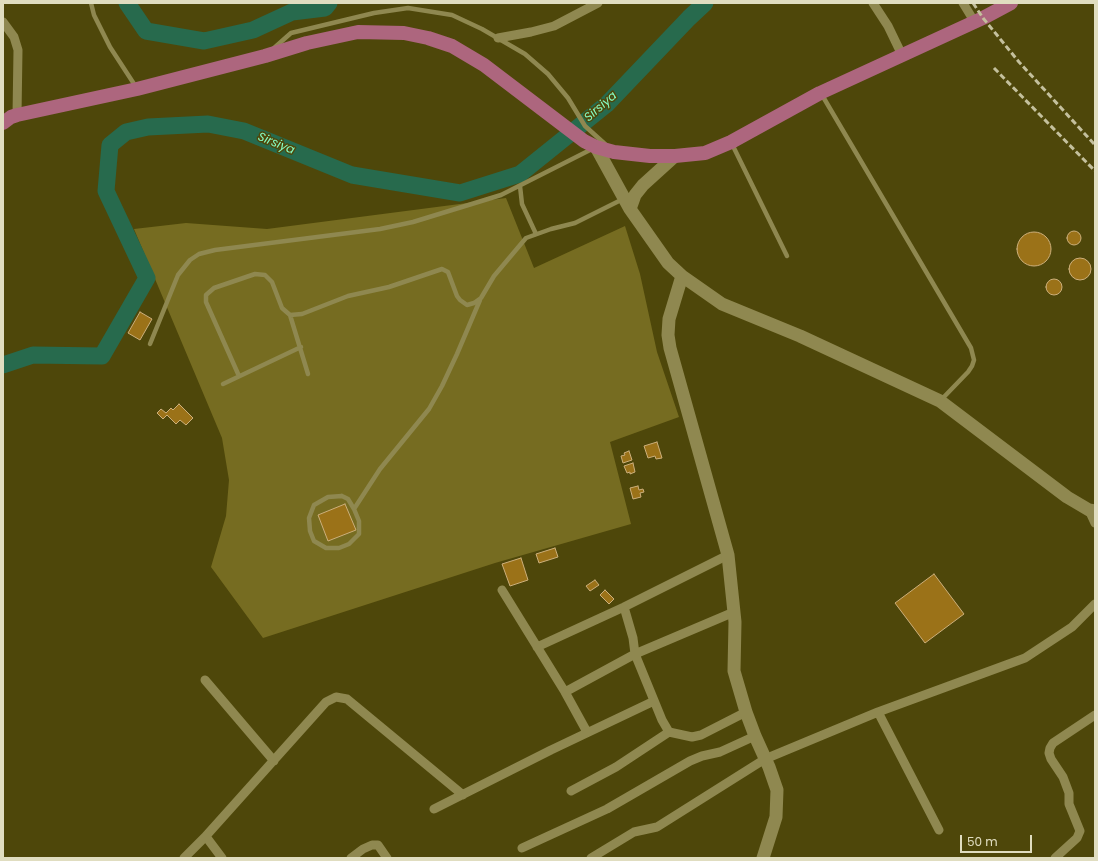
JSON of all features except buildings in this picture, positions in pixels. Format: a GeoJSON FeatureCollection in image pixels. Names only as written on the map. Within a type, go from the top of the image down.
{"type":"FeatureCollection","features":[{"type":"Feature","properties":{"kind":"main road"},"geometry":{"type":"LineString","coordinates":[[8,118],[137,89],[265,56],[307,43],[358,32],[404,33],[428,38],[452,46],[484,65],[590,144],[614,152],[650,156],[675,156],[704,153],[731,142],[820,93],[1011,3]]}},
{"type":"Feature","properties":{"kind":"street"},"geometry":{"type":"LineString","coordinates":[[873,3],[888,26],[902,55]]}},
{"type":"Feature","properties":{"kind":"street"},"geometry":{"type":"LineString","coordinates":[[963,3],[974,21]]}},
{"type":"Feature","properties":{"kind":"street"},"geometry":{"type":"LineString","coordinates":[[498,38],[554,26],[593,4]]}},
{"type":"Feature","properties":{"kind":"street"},"geometry":{"type":"LineString","coordinates":[[3,22],[14,37],[18,50],[8,118]]}},
{"type":"Feature","properties":{"kind":"street"},"geometry":{"type":"LineString","coordinates":[[590,144],[627,204],[668,263],[682,276],[722,304],[807,340],[940,401],[1067,497],[1092,510],[1095,523]]}},
{"type":"Feature","properties":{"kind":"street"},"geometry":{"type":"LineString","coordinates":[[627,204],[639,190],[675,156]]}},
{"type":"Feature","properties":{"kind":"street"},"geometry":{"type":"LineString","coordinates":[[682,276],[669,319],[668,335],[670,348],[728,555],[734,612],[734,671],[746,712],[777,790],[776,817],[763,858]]}},
{"type":"Feature","properties":{"kind":"street"},"geometry":{"type":"LineString","coordinates":[[538,647],[624,607],[728,555]]}},
{"type":"Feature","properties":{"kind":"street"},"geometry":{"type":"LineString","coordinates":[[502,590],[565,692],[587,732]]}},
{"type":"Feature","properties":{"kind":"street"},"geometry":{"type":"LineString","coordinates":[[591,858],[634,832],[657,827],[765,759],[878,712],[1025,658],[1072,627],[1095,604]]}},
{"type":"Feature","properties":{"kind":"street"},"geometry":{"type":"LineString","coordinates":[[624,607],[633,638],[635,654],[662,720],[669,732]]}},
{"type":"Feature","properties":{"kind":"street"},"geometry":{"type":"LineString","coordinates":[[565,692],[635,654],[734,612]]}},
{"type":"Feature","properties":{"kind":"street"},"geometry":{"type":"LineString","coordinates":[[205,680],[274,761]]}},
{"type":"Feature","properties":{"kind":"street"},"geometry":{"type":"LineString","coordinates":[[184,858],[274,761],[326,702],[336,697],[347,699],[463,794]]}},
{"type":"Feature","properties":{"kind":"street"},"geometry":{"type":"LineString","coordinates":[[434,809],[587,732],[654,701]]}},
{"type":"Feature","properties":{"kind":"street"},"geometry":{"type":"LineString","coordinates":[[571,791],[616,767],[669,732],[692,737],[701,735],[746,712]]}},
{"type":"Feature","properties":{"kind":"street"},"geometry":{"type":"LineString","coordinates":[[878,712],[938,830]]}},
{"type":"Feature","properties":{"kind":"street"},"geometry":{"type":"LineString","coordinates":[[1055,858],[1077,838],[1080,831],[1069,804],[1069,793],[1063,777],[1049,753],[1050,748],[1053,742],[1095,715]]}},
{"type":"Feature","properties":{"kind":"street"},"geometry":{"type":"LineString","coordinates":[[522,848],[606,809],[690,761],[702,756],[720,752],[755,736]]}},
{"type":"Feature","properties":{"kind":"street"},"geometry":{"type":"LineString","coordinates":[[204,837],[207,838],[222,858]]}},
{"type":"Feature","properties":{"kind":"street"},"geometry":{"type":"LineString","coordinates":[[351,858],[363,848],[372,845],[378,845],[387,858]]}},
{"type":"Feature","properties":{"kind":"lane"},"geometry":{"type":"LineString","coordinates":[[91,3],[94,15],[110,47],[137,89]]}},
{"type":"Feature","properties":{"kind":"lane"},"geometry":{"type":"LineString","coordinates":[[265,56],[291,33],[374,13],[408,8],[452,15],[482,29],[531,59],[548,74],[568,98],[585,126],[614,152]]}},
{"type":"Feature","properties":{"kind":"lane"},"geometry":{"type":"LineString","coordinates":[[820,93],[971,348],[974,360],[972,366],[940,401]]}},
{"type":"Feature","properties":{"kind":"lane"},"geometry":{"type":"LineString","coordinates":[[731,142],[787,256]]}},
{"type":"Feature","properties":{"kind":"lane"},"geometry":{"type":"LineString","coordinates":[[150,344],[178,275],[190,260],[198,254],[215,250],[380,230],[435,216],[501,195],[520,186],[590,144]]}},
{"type":"Feature","properties":{"kind":"lane"},"geometry":{"type":"LineString","coordinates":[[520,186],[522,204],[536,234]]}},
{"type":"Feature","properties":{"kind":"lane"},"geometry":{"type":"LineString","coordinates":[[354,509],[380,468],[394,450],[414,429],[429,409],[457,354],[481,298],[494,276],[526,238],[575,223],[627,204]]}},
{"type":"Feature","properties":{"kind":"lane"},"geometry":{"type":"LineString","coordinates":[[290,315],[302,314],[348,296],[389,287],[442,269],[448,272],[457,296],[464,304],[474,303],[481,298]]}},
{"type":"Feature","properties":{"kind":"lane"},"geometry":{"type":"LineString","coordinates":[[239,376],[206,302],[206,295],[214,288],[254,274],[265,275],[272,282],[282,308],[290,315],[308,374]]}},
{"type":"Feature","properties":{"kind":"lane"},"geometry":{"type":"LineString","coordinates":[[223,384],[301,347]]}},
{"type":"Feature","properties":{"kind":"lane"},"geometry":{"type":"LineString","coordinates":[[342,496],[348,499],[354,509],[359,521],[359,534],[349,544],[339,548],[326,548],[314,541],[310,531],[309,518],[314,506],[328,497],[342,496]]}},
{"type":"Feature","properties":{"kind":"shaded area"},"geometry":{"type":"Polygon","coordinates":[[[506,198],[534,268],[625,226],[640,274],[657,352],[679,417],[610,442],[631,524],[495,563],[263,638],[211,567],[226,516],[229,480],[222,438],[134,229],[186,223],[267,229],[506,198]]]}},
{"type":"Feature","properties":{"kind":"waterway","name":"Sirsiya"},"geometry":{"type":"LineString","coordinates":[[127,3],[146,31],[204,41],[253,30],[292,12],[325,8],[329,3]]}},
{"type":"Feature","properties":{"kind":"waterway","name":"Sirsiya"},"geometry":{"type":"LineString","coordinates":[[3,365],[33,355],[102,356],[147,278],[106,191],[110,145],[126,132],[148,127],[208,124],[244,131],[352,175],[460,193],[520,174],[607,104],[705,3]]}},
{"type":"Feature","properties":{"kind":"railway"},"geometry":{"type":"LineString","coordinates":[[973,3],[983,18],[1019,62],[1095,145]]}},
{"type":"Feature","properties":{"kind":"railway"},"geometry":{"type":"LineString","coordinates":[[994,68],[1095,171]]}}]}
